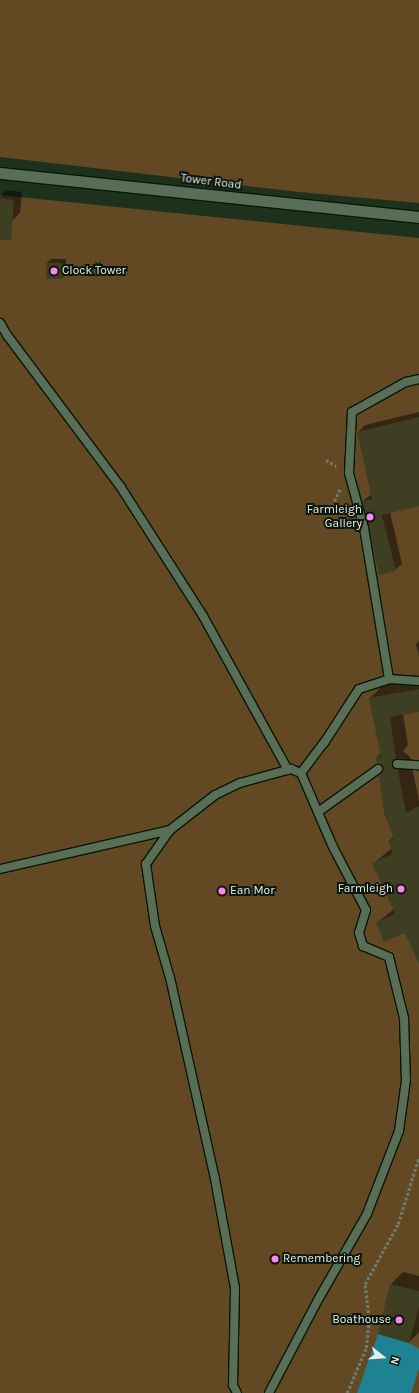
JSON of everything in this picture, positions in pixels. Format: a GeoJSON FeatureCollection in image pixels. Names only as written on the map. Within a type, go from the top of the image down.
{"type":"FeatureCollection","features":[{"type":"Feature","properties":{"kind":"street","name":"Tower Road"},"geometry":{"type":"LineString","coordinates":[[0,173],[419,217]]}},
{"type":"Feature","properties":{"kind":"lane"},"geometry":{"type":"LineString","coordinates":[[0,323],[7,335],[120,486],[203,616],[288,770]]}},
{"type":"Feature","properties":{"kind":"lane"},"geometry":{"type":"LineString","coordinates":[[389,679],[364,528],[349,473],[352,412],[406,382],[419,379]]}},
{"type":"Feature","properties":{"kind":"lane"},"geometry":{"type":"LineString","coordinates":[[301,773],[324,744],[358,689],[389,679],[419,681]]}},
{"type":"Feature","properties":{"kind":"lane"},"geometry":{"type":"LineString","coordinates":[[397,764],[419,765]]}},
{"type":"Feature","properties":{"kind":"lane"},"geometry":{"type":"LineString","coordinates":[[318,812],[378,769]]}},
{"type":"Feature","properties":{"kind":"lane"},"geometry":{"type":"LineString","coordinates":[[237,1393],[233,1385],[235,1288],[215,1179],[170,978],[155,926],[147,880],[146,864],[170,830],[215,795],[240,783],[288,770],[301,773]]}},
{"type":"Feature","properties":{"kind":"lane"},"geometry":{"type":"LineString","coordinates":[[270,1393],[367,1214],[399,1131],[406,1080],[404,1018],[389,957],[363,946],[359,933],[366,910],[318,812],[301,773]]}},
{"type":"Feature","properties":{"kind":"lane"},"geometry":{"type":"LineString","coordinates":[[0,869],[170,830]]}},
{"type":"Feature","properties":{"kind":"path"},"geometry":{"type":"LineString","coordinates":[[347,1393],[366,1348],[369,1318],[366,1284],[398,1224],[419,1157]]}},
{"type":"Feature","properties":{"kind":"shaded area"},"geometry":{"type":"Polygon","coordinates":[[[0,0],[419,0],[419,203],[299,192],[0,157],[0,0]]]}},
{"type":"Feature","properties":{"kind":"shaded area","name":"Farmleigh"},"geometry":{"type":"Polygon","coordinates":[[[0,195],[419,238],[419,1393],[0,1393],[0,195]]]}},
{"type":"Feature","properties":{"kind":"water"},"geometry":{"type":"Polygon","coordinates":[[[378,1334],[409,1343],[419,1349],[419,1369],[411,1393],[357,1393],[378,1334]]]}},
{"type":"Feature","properties":{"kind":"building"},"geometry":{"type":"Polygon","coordinates":[[[0,198],[14,200],[11,240],[0,240],[0,198]]]}},
{"type":"Feature","properties":{"kind":"building","name":"Clock Tower"},"geometry":{"type":"Polygon","coordinates":[[[46,263],[62,263],[62,279],[46,279],[46,263]]]}},
{"type":"Feature","properties":{"kind":"building"},"geometry":{"type":"Polygon","coordinates":[[[419,417],[419,506],[382,515],[396,571],[379,575],[362,501],[372,499],[357,432],[419,417]]]}},
{"type":"Feature","properties":{"kind":"building"},"geometry":{"type":"Polygon","coordinates":[[[419,689],[419,712],[390,717],[396,759],[392,764],[398,770],[406,813],[419,806],[419,964],[405,933],[384,942],[376,923],[395,914],[372,863],[393,854],[388,841],[394,838],[384,813],[379,775],[383,768],[377,764],[376,757],[381,757],[369,698],[419,689]]]}},
{"type":"Feature","properties":{"kind":"building","name":"Boathouse"},"geometry":{"type":"Polygon","coordinates":[[[390,1284],[419,1291],[419,1306],[409,1343],[378,1334],[390,1284]]]}},
{"type":"Feature","properties":{"kind":"place","name":"Clock Tower"},"geometry":{"type":"Point","coordinates":[54,271]}},
{"type":"Feature","properties":{"kind":"place","name":"Farmleigh Gallery"},"geometry":{"type":"Point","coordinates":[370,517]}},
{"type":"Feature","properties":{"kind":"place","name":"Farmleigh"},"geometry":{"type":"Point","coordinates":[401,889]}},
{"type":"Feature","properties":{"kind":"place","name":"Ean Mor"},"geometry":{"type":"Point","coordinates":[222,891]}},
{"type":"Feature","properties":{"kind":"place","name":"Remembering"},"geometry":{"type":"Point","coordinates":[275,1259]}},
{"type":"Feature","properties":{"kind":"place","name":"Boathouse"},"geometry":{"type":"Point","coordinates":[399,1320]}}]}
